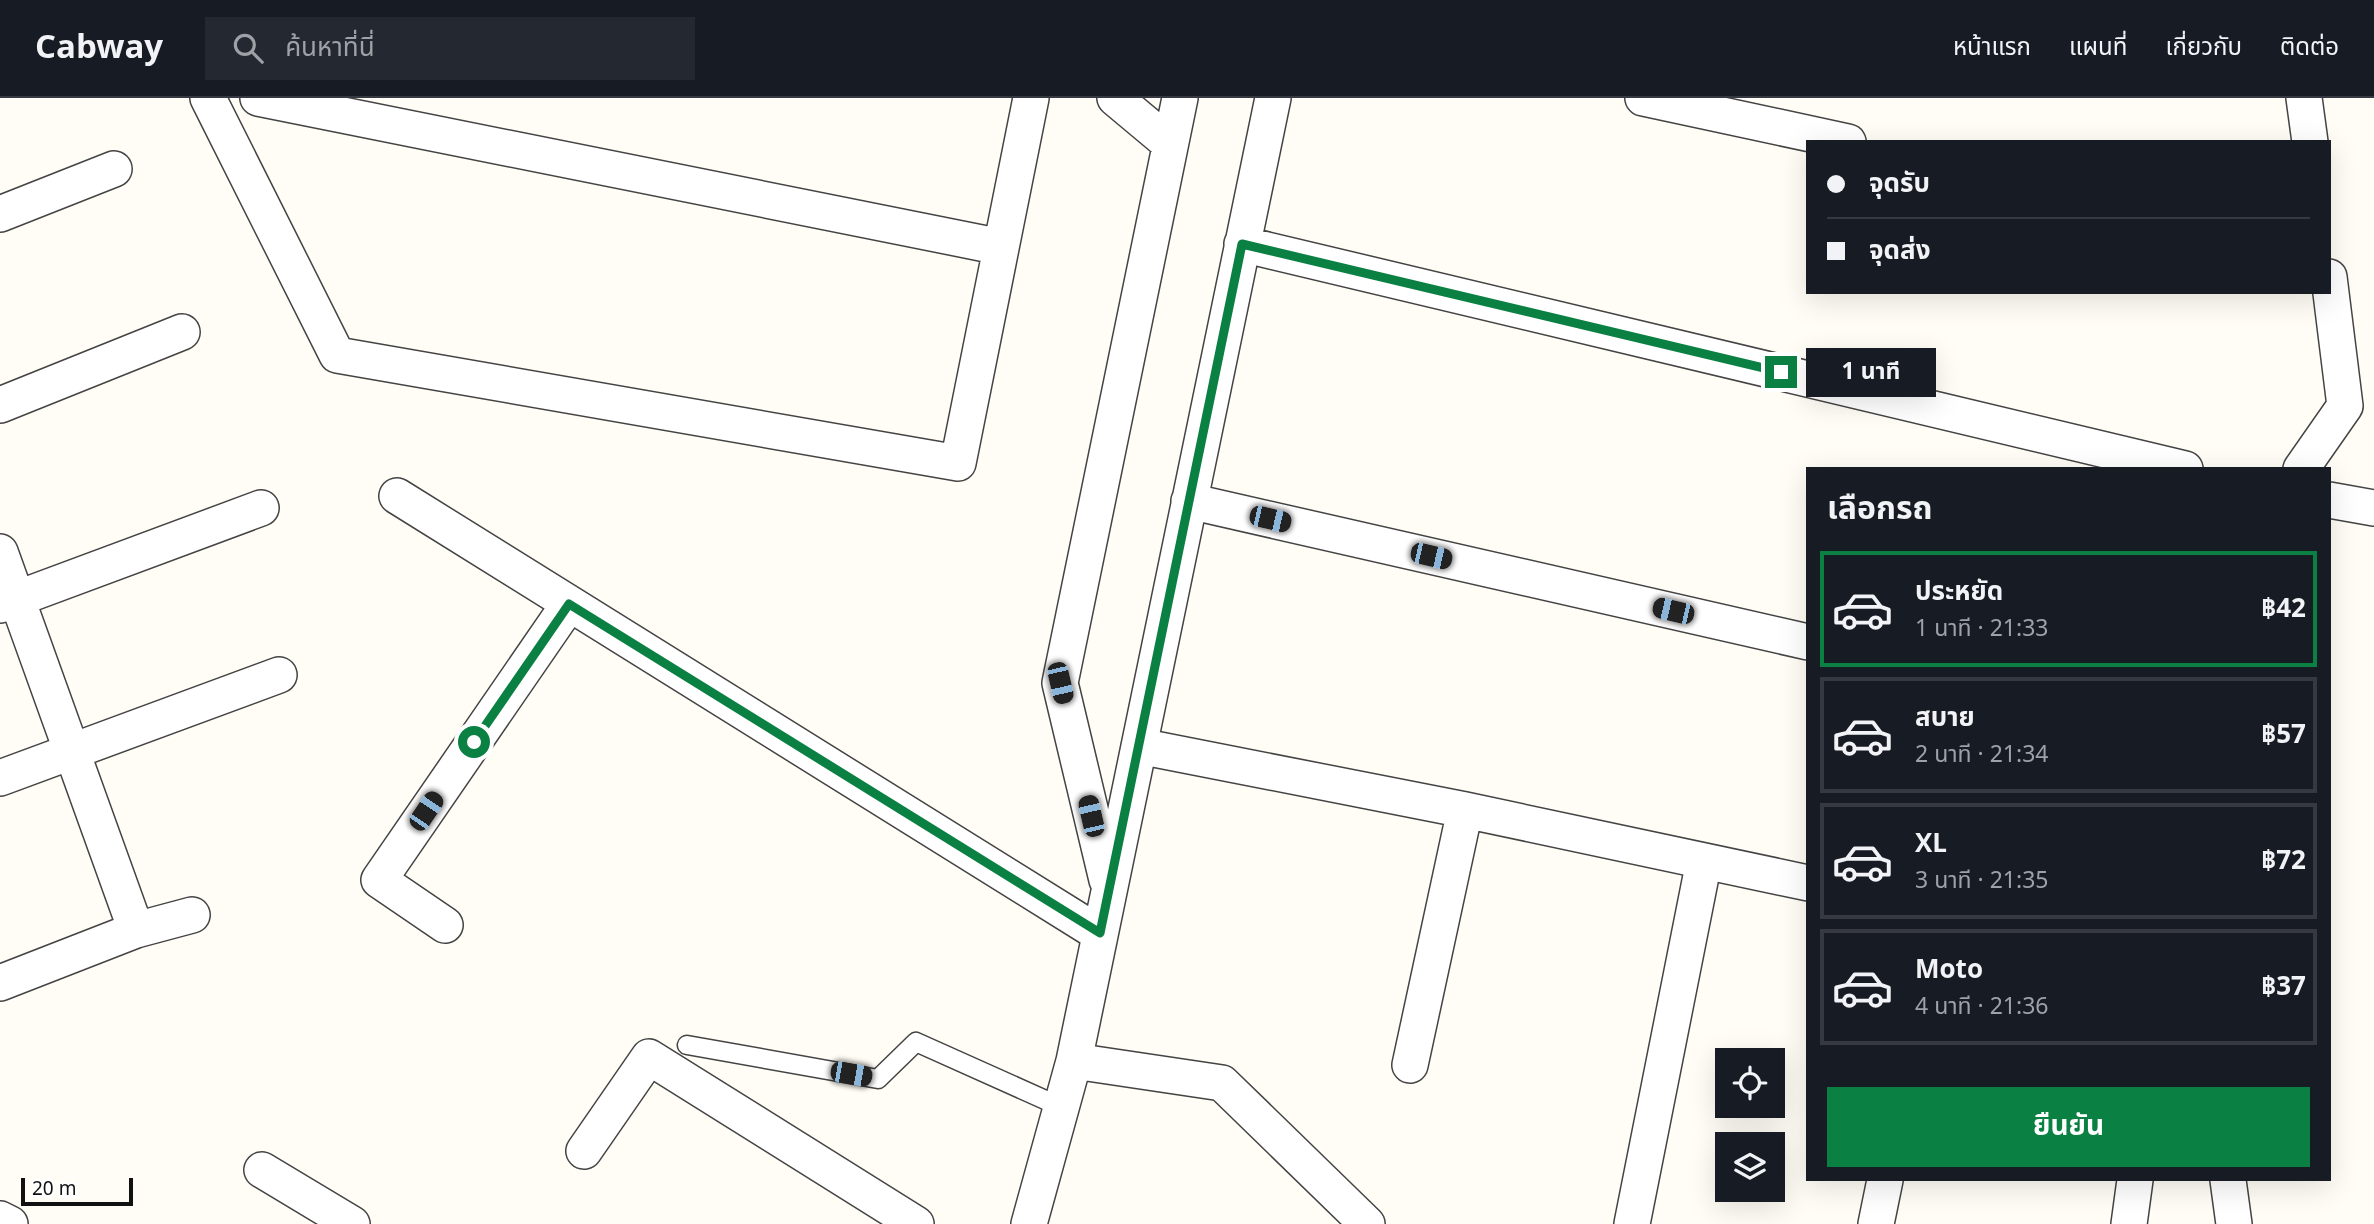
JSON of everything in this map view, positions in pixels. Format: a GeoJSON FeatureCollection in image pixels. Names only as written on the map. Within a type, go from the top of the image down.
{"type":"FeatureCollection","features":[{"type":"Feature","properties":{"kind":"street"},"geometry":{"type":"LineString","coordinates":[[208,98],[337,355],[958,463],[1031,98]]}},
{"type":"Feature","properties":{"kind":"street"},"geometry":{"type":"LineString","coordinates":[[258,98],[1001,247]]}},
{"type":"Feature","properties":{"kind":"street"},"geometry":{"type":"LineString","coordinates":[[1115,98],[1170,144]]}},
{"type":"Feature","properties":{"kind":"street"},"geometry":{"type":"LineString","coordinates":[[1109,890],[1060,683],[1180,98]]}},
{"type":"Feature","properties":{"kind":"street"},"geometry":{"type":"LineString","coordinates":[[1029,1224],[1074,1061],[1272,98]]}},
{"type":"Feature","properties":{"kind":"street"},"geometry":{"type":"LineString","coordinates":[[1643,98],[1839,140]]}},
{"type":"Feature","properties":{"kind":"street"},"geometry":{"type":"LineString","coordinates":[[2304,98],[2311,140]]}},
{"type":"Feature","properties":{"kind":"street"},"geometry":{"type":"LineString","coordinates":[[0,214],[114,169]]}},
{"type":"Feature","properties":{"kind":"street"},"geometry":{"type":"LineString","coordinates":[[1242,244],[2177,467]]}},
{"type":"Feature","properties":{"kind":"street"},"geometry":{"type":"LineString","coordinates":[[2302,467],[2345,407],[2331,293]]}},
{"type":"Feature","properties":{"kind":"street"},"geometry":{"type":"LineString","coordinates":[[0,405],[182,332]]}},
{"type":"Feature","properties":{"kind":"street"},"geometry":{"type":"LineString","coordinates":[[397,496],[1100,933]]}},
{"type":"Feature","properties":{"kind":"street"},"geometry":{"type":"LineString","coordinates":[[2331,500],[2374,508]]}},
{"type":"Feature","properties":{"kind":"street"},"geometry":{"type":"LineString","coordinates":[[1189,501],[1806,642]]}},
{"type":"Feature","properties":{"kind":"street"},"geometry":{"type":"LineString","coordinates":[[8,602],[261,508]]}},
{"type":"Feature","properties":{"kind":"street"},"geometry":{"type":"LineString","coordinates":[[0,552],[8,602],[72,752],[136,930]]}},
{"type":"Feature","properties":{"kind":"street"},"geometry":{"type":"LineString","coordinates":[[445,925],[379,880],[569,604]]}},
{"type":"Feature","properties":{"kind":"street"},"geometry":{"type":"LineString","coordinates":[[0,778],[279,675]]}},
{"type":"Feature","properties":{"kind":"street"},"geometry":{"type":"LineString","coordinates":[[1139,746],[1465,810],[1806,883]]}},
{"type":"Feature","properties":{"kind":"street"},"geometry":{"type":"LineString","coordinates":[[1410,1065],[1465,810]]}},
{"type":"Feature","properties":{"kind":"street"},"geometry":{"type":"LineString","coordinates":[[1632,1224],[1704,861]]}},
{"type":"Feature","properties":{"kind":"street"},"geometry":{"type":"LineString","coordinates":[[0,983],[136,930],[192,915]]}},
{"type":"Feature","properties":{"kind":"street"},"geometry":{"type":"LineString","coordinates":[[584,1151],[649,1057],[916,1224]]}},
{"type":"Feature","properties":{"kind":"street"},"geometry":{"type":"LineString","coordinates":[[1074,1061],[1222,1083],[1367,1224]]}},
{"type":"Feature","properties":{"kind":"street"},"geometry":{"type":"LineString","coordinates":[[262,1170],[352,1224]]}},
{"type":"Feature","properties":{"kind":"street"},"geometry":{"type":"LineString","coordinates":[[1877,1224],[1885,1181]]}},
{"type":"Feature","properties":{"kind":"street"},"geometry":{"type":"LineString","coordinates":[[2129,1224],[2135,1181]]}},
{"type":"Feature","properties":{"kind":"street"},"geometry":{"type":"LineString","coordinates":[[2228,1181],[2234,1224]]}},
{"type":"Feature","properties":{"kind":"street"},"geometry":{"type":"LineString","coordinates":[[0,1219],[10,1224]]}},
{"type":"Feature","properties":{"kind":"lane"},"geometry":{"type":"LineString","coordinates":[[687,1045],[878,1079],[916,1042],[1061,1107]]}},
{"type":"Feature","properties":{"kind":"route"},"geometry":{"type":"LineString","coordinates":[[474,742],[569,604],[1100,933],[1242,244],[1781,372]]}}]}
